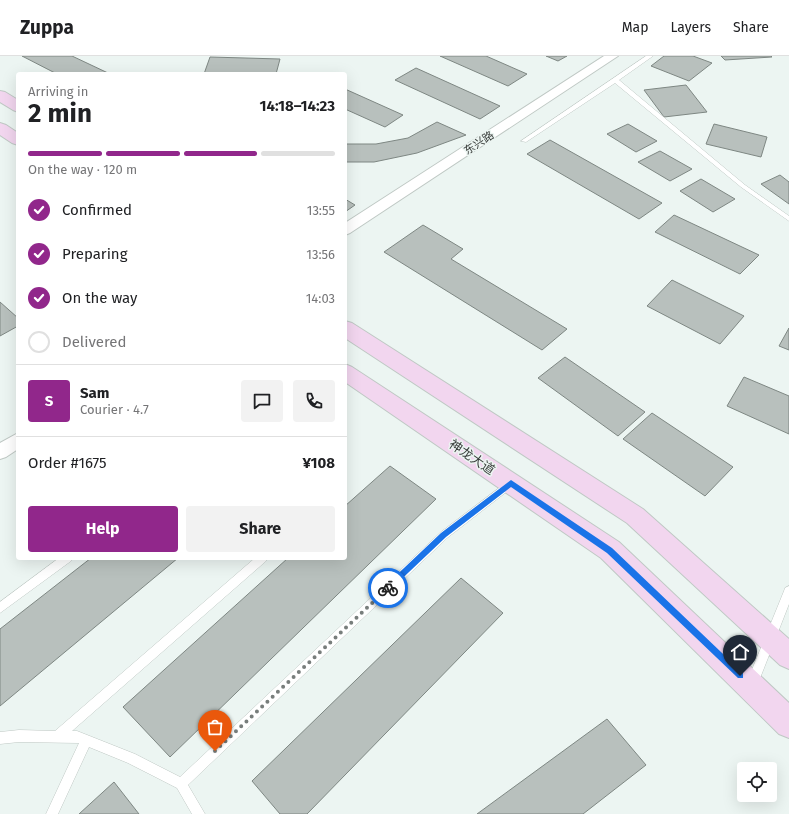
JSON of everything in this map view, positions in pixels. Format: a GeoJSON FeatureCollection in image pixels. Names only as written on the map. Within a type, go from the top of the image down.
{"type":"FeatureCollection","features":[{"type":"Feature","properties":{"kind":"main road"},"geometry":{"type":"LineString","coordinates":[[0,95],[16,106]]}},
{"type":"Feature","properties":{"kind":"main road"},"geometry":{"type":"LineString","coordinates":[[0,128],[16,139]]}},
{"type":"Feature","properties":{"kind":"main road"},"geometry":{"type":"LineString","coordinates":[[347,329],[635,516],[789,656]]}},
{"type":"Feature","properties":{"kind":"main road","name":"神龙大道"},"geometry":{"type":"LineString","coordinates":[[347,373],[610,550],[784,717],[789,724]]}},
{"type":"Feature","properties":{"kind":"street","name":"东兴路"},"geometry":{"type":"LineString","coordinates":[[347,229],[612,56]]}},
{"type":"Feature","properties":{"kind":"street"},"geometry":{"type":"LineString","coordinates":[[0,452],[16,441]]}},
{"type":"Feature","properties":{"kind":"lane"},"geometry":{"type":"LineString","coordinates":[[524,141],[650,56]]}},
{"type":"Feature","properties":{"kind":"lane"},"geometry":{"type":"LineString","coordinates":[[615,80],[743,186],[789,219]]}},
{"type":"Feature","properties":{"kind":"lane"},"geometry":{"type":"LineString","coordinates":[[181,784],[444,535],[511,483]]}},
{"type":"Feature","properties":{"kind":"lane"},"geometry":{"type":"LineString","coordinates":[[0,608],[64,560]]}},
{"type":"Feature","properties":{"kind":"lane"},"geometry":{"type":"LineString","coordinates":[[57,737],[260,560]]}},
{"type":"Feature","properties":{"kind":"lane"},"geometry":{"type":"LineString","coordinates":[[751,686],[789,591]]}},
{"type":"Feature","properties":{"kind":"lane"},"geometry":{"type":"LineString","coordinates":[[0,738],[19,736],[77,737],[131,758],[181,784],[199,814]]}},
{"type":"Feature","properties":{"kind":"lane"},"geometry":{"type":"LineString","coordinates":[[52,814],[86,741]]}},
{"type":"Feature","properties":{"kind":"building"},"geometry":{"type":"Polygon","coordinates":[[[22,56],[72,56],[106,72],[53,72],[22,56]]]}},
{"type":"Feature","properties":{"kind":"building"},"geometry":{"type":"Polygon","coordinates":[[[440,56],[486,56],[527,74],[508,86],[440,56]]]}},
{"type":"Feature","properties":{"kind":"building"},"geometry":{"type":"Polygon","coordinates":[[[546,56],[567,56],[558,61],[546,56]]]}},
{"type":"Feature","properties":{"kind":"building"},"geometry":{"type":"Polygon","coordinates":[[[664,56],[693,56],[712,63],[689,81],[651,66],[664,56]]]}},
{"type":"Feature","properties":{"kind":"building"},"geometry":{"type":"Polygon","coordinates":[[[721,56],[771,56],[772,57],[725,60],[721,56]]]}},
{"type":"Feature","properties":{"kind":"building"},"geometry":{"type":"Polygon","coordinates":[[[210,57],[280,59],[277,72],[205,72],[210,57]]]}},
{"type":"Feature","properties":{"kind":"building"},"geometry":{"type":"Polygon","coordinates":[[[416,68],[500,106],[480,119],[395,80],[416,68]]]}},
{"type":"Feature","properties":{"kind":"building"},"geometry":{"type":"Polygon","coordinates":[[[686,85],[707,112],[664,117],[644,90],[686,85]]]}},
{"type":"Feature","properties":{"kind":"building"},"geometry":{"type":"Polygon","coordinates":[[[347,90],[403,115],[385,127],[347,110],[347,90]]]}},
{"type":"Feature","properties":{"kind":"building"},"geometry":{"type":"Polygon","coordinates":[[[437,122],[466,135],[417,153],[374,162],[347,162],[347,144],[376,144],[408,138],[437,122]]]}},
{"type":"Feature","properties":{"kind":"building"},"geometry":{"type":"Polygon","coordinates":[[[628,124],[657,141],[636,152],[607,134],[628,124]]]}},
{"type":"Feature","properties":{"kind":"building"},"geometry":{"type":"Polygon","coordinates":[[[714,124],[767,137],[761,157],[706,144],[714,124]]]}},
{"type":"Feature","properties":{"kind":"building"},"geometry":{"type":"Polygon","coordinates":[[[550,140],[662,203],[639,219],[527,154],[550,140]]]}},
{"type":"Feature","properties":{"kind":"building"},"geometry":{"type":"Polygon","coordinates":[[[660,151],[692,169],[670,181],[638,162],[660,151]]]}},
{"type":"Feature","properties":{"kind":"building"},"geometry":{"type":"Polygon","coordinates":[[[780,175],[789,182],[789,204],[761,184],[780,175]]]}},
{"type":"Feature","properties":{"kind":"building"},"geometry":{"type":"Polygon","coordinates":[[[701,179],[735,199],[713,212],[680,191],[701,179]]]}},
{"type":"Feature","properties":{"kind":"building"},"geometry":{"type":"Polygon","coordinates":[[[347,200],[355,205],[347,211],[347,200]]]}},
{"type":"Feature","properties":{"kind":"building"},"geometry":{"type":"Polygon","coordinates":[[[674,215],[759,255],[740,274],[655,232],[674,215]]]}},
{"type":"Feature","properties":{"kind":"building"},"geometry":{"type":"Polygon","coordinates":[[[423,225],[463,249],[451,259],[567,329],[542,350],[384,252],[423,225]]]}},
{"type":"Feature","properties":{"kind":"building"},"geometry":{"type":"Polygon","coordinates":[[[672,280],[744,316],[720,344],[647,306],[672,280]]]}},
{"type":"Feature","properties":{"kind":"building"},"geometry":{"type":"Polygon","coordinates":[[[0,302],[16,316],[16,327],[0,336],[0,302]]]}},
{"type":"Feature","properties":{"kind":"building"},"geometry":{"type":"Polygon","coordinates":[[[789,328],[789,350],[779,346],[789,328]]]}},
{"type":"Feature","properties":{"kind":"building"},"geometry":{"type":"Polygon","coordinates":[[[565,357],[645,412],[618,436],[538,378],[565,357]]]}},
{"type":"Feature","properties":{"kind":"building"},"geometry":{"type":"Polygon","coordinates":[[[744,377],[789,396],[789,434],[727,406],[744,377]]]}},
{"type":"Feature","properties":{"kind":"building"},"geometry":{"type":"Polygon","coordinates":[[[652,413],[733,467],[705,496],[623,439],[652,413]]]}},
{"type":"Feature","properties":{"kind":"building"},"geometry":{"type":"Polygon","coordinates":[[[390,466],[436,499],[170,757],[123,707],[286,560],[347,560],[347,504],[390,466]]]}},
{"type":"Feature","properties":{"kind":"building"},"geometry":{"type":"Polygon","coordinates":[[[88,560],[176,560],[0,706],[0,629],[88,560]]]}},
{"type":"Feature","properties":{"kind":"building"},"geometry":{"type":"Polygon","coordinates":[[[461,578],[503,613],[307,814],[280,814],[252,781],[461,578]]]}},
{"type":"Feature","properties":{"kind":"building"},"geometry":{"type":"Polygon","coordinates":[[[607,719],[646,765],[583,814],[477,814],[607,719]]]}},
{"type":"Feature","properties":{"kind":"building"},"geometry":{"type":"Polygon","coordinates":[[[114,782],[139,814],[79,814],[114,782]]]}},
{"type":"Feature","properties":{"kind":"way so far"},"geometry":{"type":"LineString","coordinates":[[215,751],[388,588]]}},
{"type":"Feature","properties":{"kind":"route"},"geometry":{"type":"LineString","coordinates":[[388,588],[444,535],[511,483],[610,550],[740,676]]}}]}
